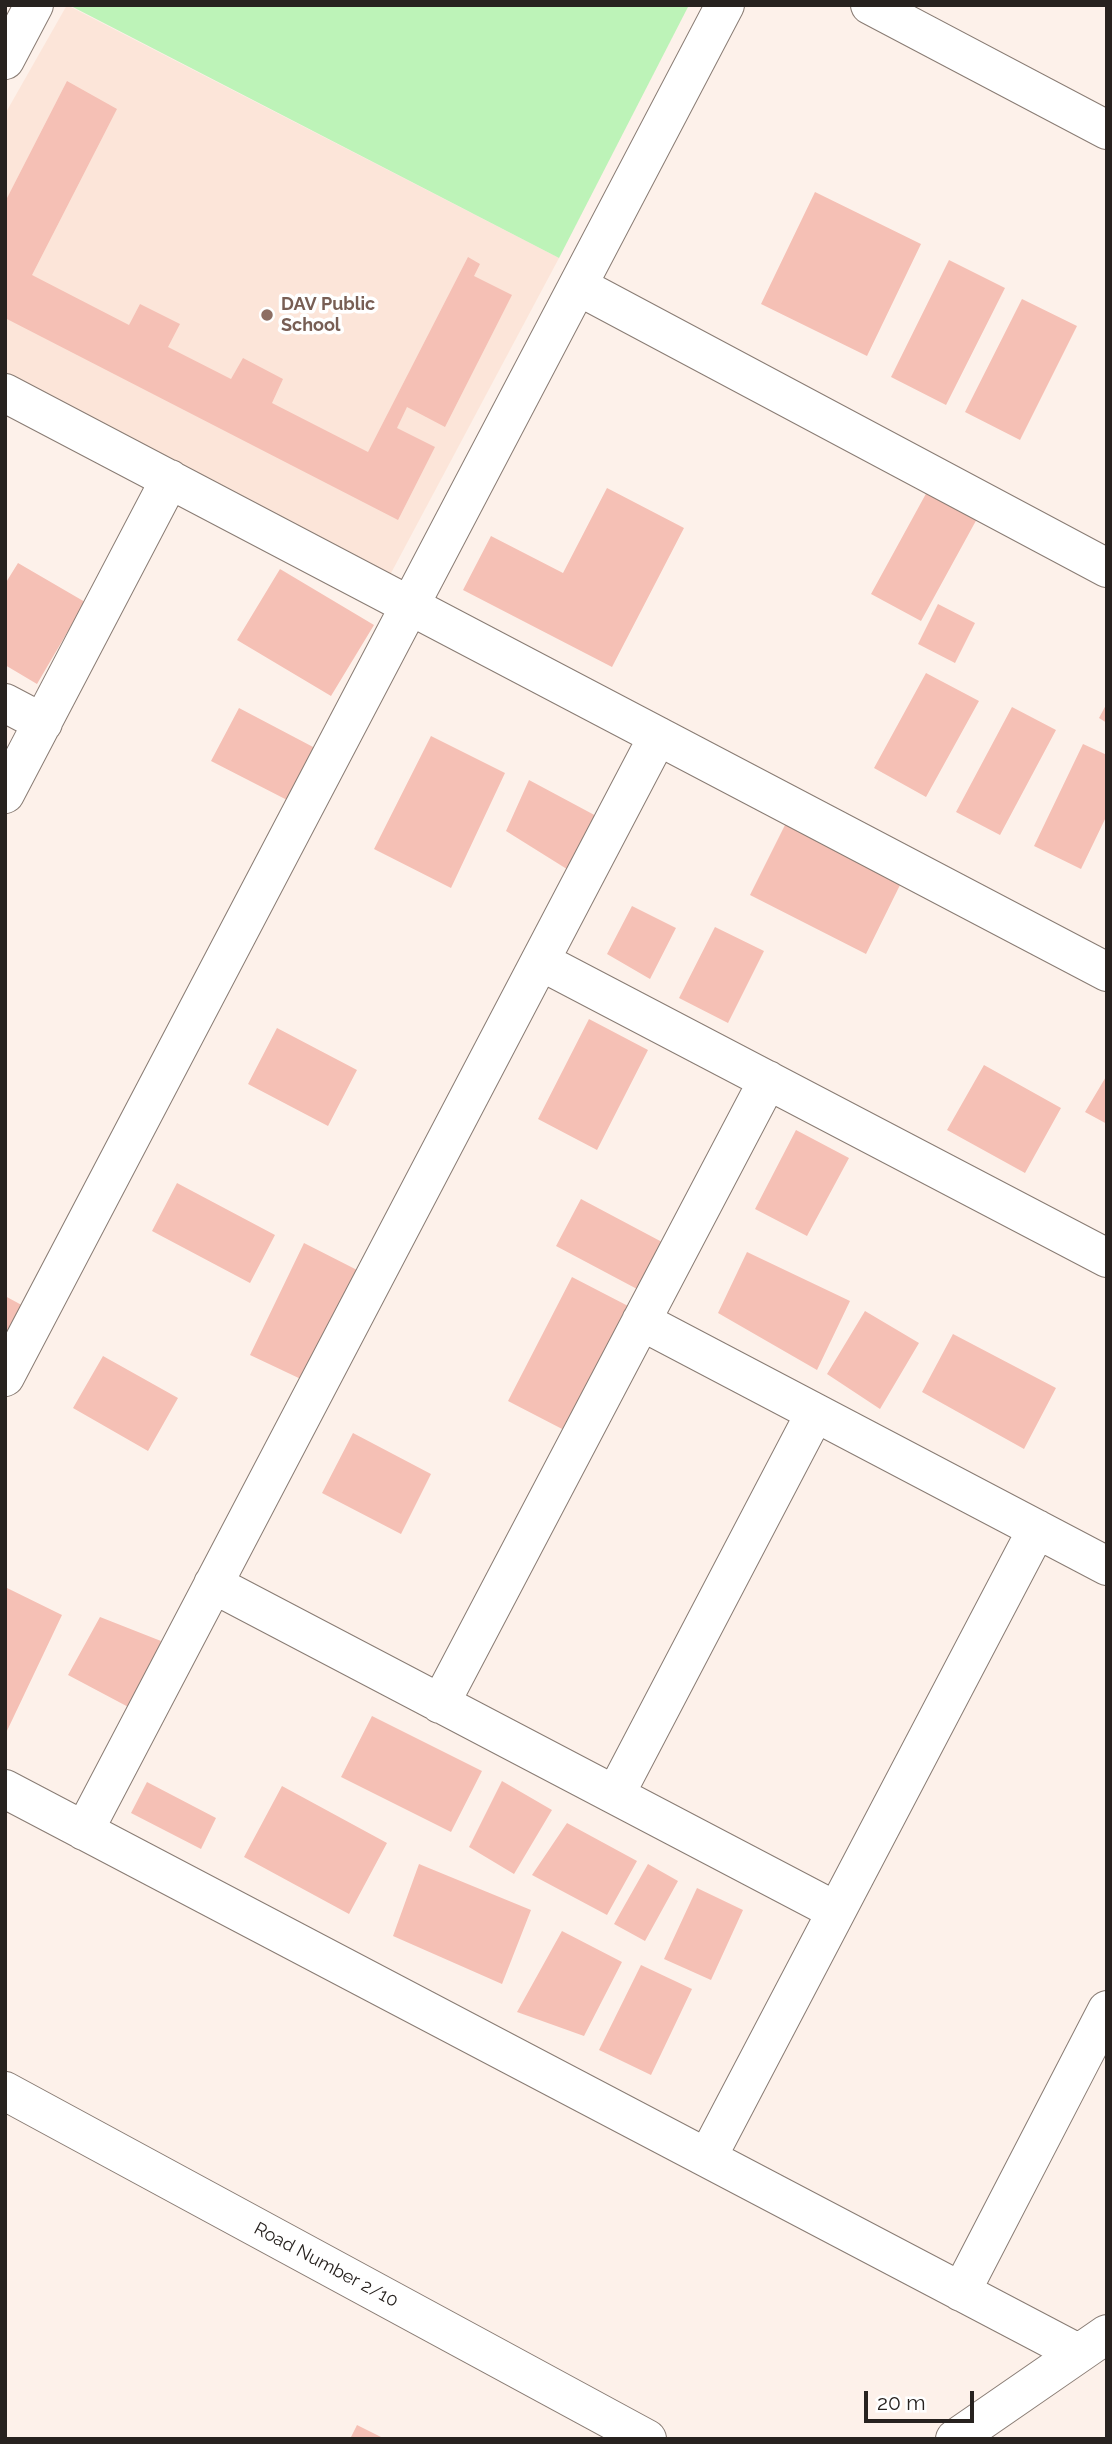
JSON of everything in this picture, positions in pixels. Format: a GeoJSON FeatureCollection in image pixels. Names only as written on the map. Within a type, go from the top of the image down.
{"type":"FeatureCollection","features":[{"type":"Feature","properties":{"kind":"street"},"geometry":{"type":"LineString","coordinates":[[5,60],[34,5]]}},
{"type":"Feature","properties":{"kind":"street"},"geometry":{"type":"LineString","coordinates":[[5,1377],[725,5]]}},
{"type":"Feature","properties":{"kind":"street"},"geometry":{"type":"LineString","coordinates":[[870,5],[1107,130]]}},
{"type":"Feature","properties":{"kind":"street"},"geometry":{"type":"LineString","coordinates":[[578,286],[1107,568]]}},
{"type":"Feature","properties":{"kind":"street"},"geometry":{"type":"LineString","coordinates":[[5,393],[1107,972]]}},
{"type":"Feature","properties":{"kind":"street"},"geometry":{"type":"LineString","coordinates":[[5,793],[170,479]]}},
{"type":"Feature","properties":{"kind":"street"},"geometry":{"type":"LineString","coordinates":[[5,703],[43,723]]}},
{"type":"Feature","properties":{"kind":"street"},"geometry":{"type":"LineString","coordinates":[[84,1831],[658,736]]}},
{"type":"Feature","properties":{"kind":"street"},"geometry":{"type":"LineString","coordinates":[[540,961],[1107,1258]]}},
{"type":"Feature","properties":{"kind":"street"},"geometry":{"type":"LineString","coordinates":[[440,1704],[768,1080]]}},
{"type":"Feature","properties":{"kind":"street"},"geometry":{"type":"LineString","coordinates":[[641,1321],[1107,1566]]}},
{"type":"Feature","properties":{"kind":"street"},"geometry":{"type":"LineString","coordinates":[[615,1795],[815,1413]]}},
{"type":"Feature","properties":{"kind":"street"},"geometry":{"type":"LineString","coordinates":[[707,2158],[1037,1529]]}},
{"type":"Feature","properties":{"kind":"street"},"geometry":{"type":"LineString","coordinates":[[213,1584],[836,1911]]}},
{"type":"Feature","properties":{"kind":"street"},"geometry":{"type":"LineString","coordinates":[[5,1789],[961,2292],[1092,2344]]}},
{"type":"Feature","properties":{"kind":"street"},"geometry":{"type":"LineString","coordinates":[[961,2292],[1107,2010]]}},
{"type":"Feature","properties":{"kind":"street","name":"Road Number 2/10"},"geometry":{"type":"LineString","coordinates":[[5,2091],[648,2439]]}},
{"type":"Feature","properties":{"kind":"street"},"geometry":{"type":"LineString","coordinates":[[955,2439],[1092,2344]]}},
{"type":"Feature","properties":{"kind":"shaded area","name":"DAV Public School"},"geometry":{"type":"Polygon","coordinates":[[[67,5],[559,258],[390,575],[5,372],[5,114],[67,5]]]}},
{"type":"Feature","properties":{"kind":"green space"},"geometry":{"type":"Polygon","coordinates":[[[69,5],[689,5],[559,258],[69,5]]]}},
{"type":"Feature","properties":{"kind":"building"},"geometry":{"type":"Polygon","coordinates":[[[67,81],[117,109],[32,275],[129,325],[140,304],[180,324],[168,347],[231,379],[243,358],[283,379],[272,403],[368,452],[468,257],[480,264],[474,276],[512,295],[445,427],[407,407],[397,428],[435,447],[398,520],[5,318],[5,202],[67,81]]]}},
{"type":"Feature","properties":{"kind":"building"},"geometry":{"type":"Polygon","coordinates":[[[815,192],[921,244],[867,356],[761,304],[815,192]]]}},
{"type":"Feature","properties":{"kind":"building"},"geometry":{"type":"Polygon","coordinates":[[[949,260],[1005,288],[946,405],[891,377],[949,260]]]}},
{"type":"Feature","properties":{"kind":"building"},"geometry":{"type":"Polygon","coordinates":[[[1022,299],[1077,326],[1020,440],[965,412],[1022,299]]]}},
{"type":"Feature","properties":{"kind":"building"},"geometry":{"type":"Polygon","coordinates":[[[607,488],[684,528],[612,667],[463,590],[491,536],[563,573],[607,488]]]}},
{"type":"Feature","properties":{"kind":"building"},"geometry":{"type":"Polygon","coordinates":[[[928,490],[978,517],[921,621],[871,594],[928,490]]]}},
{"type":"Feature","properties":{"kind":"building"},"geometry":{"type":"Polygon","coordinates":[[[18,563],[85,602],[37,684],[5,665],[5,584],[18,563]]]}},
{"type":"Feature","properties":{"kind":"building"},"geometry":{"type":"Polygon","coordinates":[[[280,569],[374,625],[331,696],[237,640],[280,569]]]}},
{"type":"Feature","properties":{"kind":"building"},"geometry":{"type":"Polygon","coordinates":[[[938,604],[975,623],[955,663],[918,644],[938,604]]]}},
{"type":"Feature","properties":{"kind":"building"},"geometry":{"type":"Polygon","coordinates":[[[926,673],[979,701],[926,797],[874,768],[926,673]]]}},
{"type":"Feature","properties":{"kind":"building"},"geometry":{"type":"Polygon","coordinates":[[[1107,703],[1107,723],[1099,718],[1107,703]]]}},
{"type":"Feature","properties":{"kind":"building"},"geometry":{"type":"Polygon","coordinates":[[[1012,707],[1056,730],[1000,835],[956,812],[1012,707]]]}},
{"type":"Feature","properties":{"kind":"building"},"geometry":{"type":"Polygon","coordinates":[[[239,708],[315,748],[289,801],[211,761],[239,708]]]}},
{"type":"Feature","properties":{"kind":"building"},"geometry":{"type":"Polygon","coordinates":[[[431,736],[505,773],[451,888],[374,849],[431,736]]]}},
{"type":"Feature","properties":{"kind":"building"},"geometry":{"type":"Polygon","coordinates":[[[1083,744],[1107,755],[1107,815],[1081,869],[1034,846],[1083,744]]]}},
{"type":"Feature","properties":{"kind":"building"},"geometry":{"type":"Polygon","coordinates":[[[529,780],[600,818],[570,871],[506,831],[529,780]]]}},
{"type":"Feature","properties":{"kind":"building"},"geometry":{"type":"Polygon","coordinates":[[[786,823],[901,883],[866,954],[750,895],[786,823]]]}},
{"type":"Feature","properties":{"kind":"building"},"geometry":{"type":"Polygon","coordinates":[[[632,906],[676,928],[650,979],[607,954],[632,906]]]}},
{"type":"Feature","properties":{"kind":"building"},"geometry":{"type":"Polygon","coordinates":[[[715,927],[764,951],[728,1023],[679,998],[715,927]]]}},
{"type":"Feature","properties":{"kind":"building"},"geometry":{"type":"Polygon","coordinates":[[[589,1019],[648,1050],[597,1150],[538,1119],[589,1019]]]}},
{"type":"Feature","properties":{"kind":"building"},"geometry":{"type":"Polygon","coordinates":[[[277,1028],[357,1070],[328,1126],[248,1084],[277,1028]]]}},
{"type":"Feature","properties":{"kind":"building"},"geometry":{"type":"Polygon","coordinates":[[[984,1065],[1061,1108],[1025,1173],[947,1130],[984,1065]]]}},
{"type":"Feature","properties":{"kind":"building"},"geometry":{"type":"Polygon","coordinates":[[[1107,1075],[1107,1124],[1085,1112],[1107,1075]]]}},
{"type":"Feature","properties":{"kind":"building"},"geometry":{"type":"Polygon","coordinates":[[[796,1130],[849,1158],[807,1236],[755,1209],[796,1130]]]}},
{"type":"Feature","properties":{"kind":"building"},"geometry":{"type":"Polygon","coordinates":[[[177,1183],[275,1235],[250,1283],[152,1231],[177,1183]]]}},
{"type":"Feature","properties":{"kind":"building"},"geometry":{"type":"Polygon","coordinates":[[[581,1199],[662,1242],[637,1289],[556,1246],[581,1199]]]}},
{"type":"Feature","properties":{"kind":"building"},"geometry":{"type":"Polygon","coordinates":[[[304,1243],[359,1271],[305,1381],[250,1355],[304,1243]]]}},
{"type":"Feature","properties":{"kind":"building"},"geometry":{"type":"Polygon","coordinates":[[[747,1252],[850,1301],[817,1370],[718,1313],[747,1252]]]}},
{"type":"Feature","properties":{"kind":"building"},"geometry":{"type":"Polygon","coordinates":[[[572,1277],[630,1307],[566,1431],[508,1401],[572,1277]]]}},
{"type":"Feature","properties":{"kind":"building"},"geometry":{"type":"Polygon","coordinates":[[[5,1296],[29,1309],[5,1351],[5,1296]]]}},
{"type":"Feature","properties":{"kind":"building"},"geometry":{"type":"Polygon","coordinates":[[[865,1311],[919,1343],[880,1409],[827,1374],[865,1311]]]}},
{"type":"Feature","properties":{"kind":"building"},"geometry":{"type":"Polygon","coordinates":[[[953,1334],[1056,1388],[1024,1449],[922,1392],[953,1334]]]}},
{"type":"Feature","properties":{"kind":"building"},"geometry":{"type":"Polygon","coordinates":[[[103,1356],[178,1398],[148,1451],[73,1408],[103,1356]]]}},
{"type":"Feature","properties":{"kind":"building"},"geometry":{"type":"Polygon","coordinates":[[[353,1433],[431,1474],[401,1534],[322,1493],[353,1433]]]}},
{"type":"Feature","properties":{"kind":"building"},"geometry":{"type":"Polygon","coordinates":[[[5,1587],[62,1615],[5,1735],[5,1587]]]}},
{"type":"Feature","properties":{"kind":"building"},"geometry":{"type":"Polygon","coordinates":[[[100,1617],[161,1641],[134,1710],[68,1675],[100,1617]]]}},
{"type":"Feature","properties":{"kind":"building"},"geometry":{"type":"Polygon","coordinates":[[[372,1716],[482,1771],[451,1832],[341,1777],[372,1716]]]}},
{"type":"Feature","properties":{"kind":"building"},"geometry":{"type":"Polygon","coordinates":[[[502,1781],[552,1810],[514,1874],[469,1847],[502,1781]]]}},
{"type":"Feature","properties":{"kind":"building"},"geometry":{"type":"Polygon","coordinates":[[[147,1782],[216,1818],[201,1849],[131,1813],[147,1782]]]}},
{"type":"Feature","properties":{"kind":"building"},"geometry":{"type":"Polygon","coordinates":[[[282,1786],[387,1843],[349,1914],[244,1857],[282,1786]]]}},
{"type":"Feature","properties":{"kind":"building"},"geometry":{"type":"Polygon","coordinates":[[[567,1823],[637,1861],[607,1915],[532,1875],[567,1823]]]}},
{"type":"Feature","properties":{"kind":"building"},"geometry":{"type":"Polygon","coordinates":[[[419,1864],[531,1910],[502,1984],[393,1936],[419,1864]]]}},
{"type":"Feature","properties":{"kind":"building"},"geometry":{"type":"Polygon","coordinates":[[[648,1864],[678,1881],[645,1941],[614,1924],[648,1864]]]}},
{"type":"Feature","properties":{"kind":"building"},"geometry":{"type":"Polygon","coordinates":[[[697,1888],[743,1910],[711,1980],[664,1959],[697,1888]]]}},
{"type":"Feature","properties":{"kind":"building"},"geometry":{"type":"Polygon","coordinates":[[[562,1931],[622,1962],[584,2036],[517,2012],[562,1931]]]}},
{"type":"Feature","properties":{"kind":"building"},"geometry":{"type":"Polygon","coordinates":[[[641,1965],[692,1989],[651,2075],[599,2050],[641,1965]]]}},
{"type":"Feature","properties":{"kind":"building"},"geometry":{"type":"Polygon","coordinates":[[[357,2425],[385,2439],[350,2439],[357,2425]]]}},
{"type":"Feature","properties":{"kind":"place","name":"DAV Public School"},"geometry":{"type":"Point","coordinates":[267,315]}}]}
